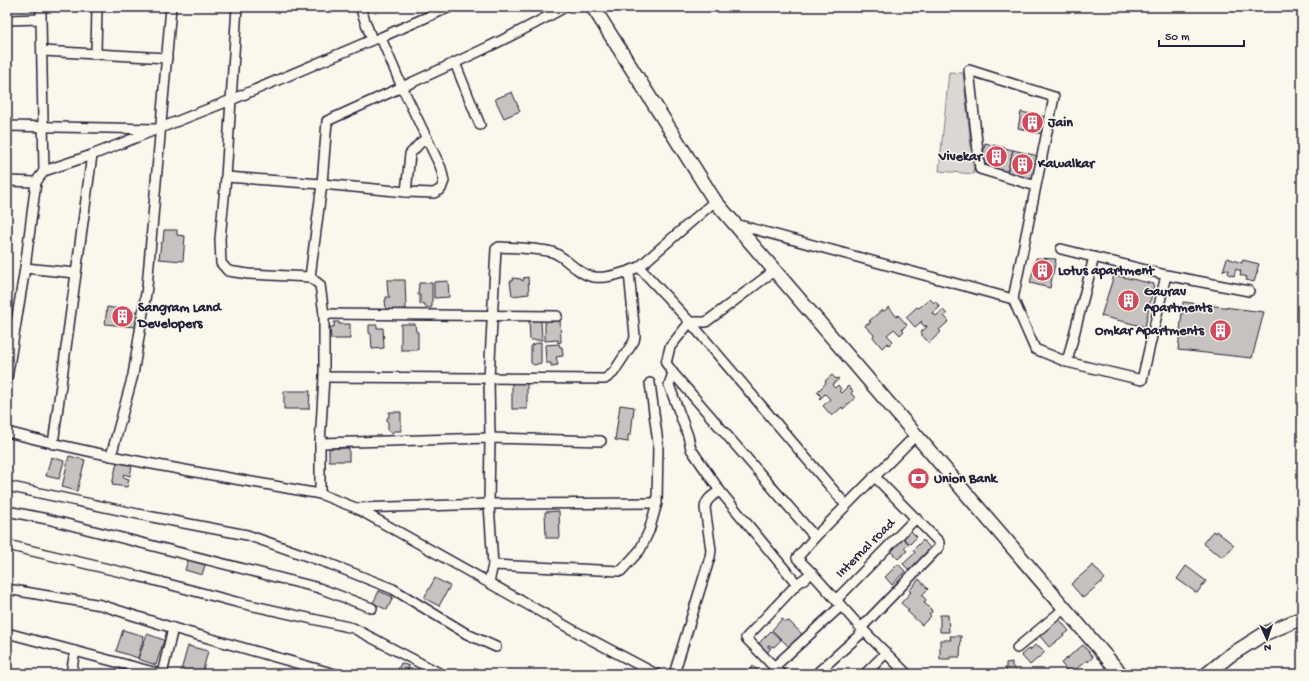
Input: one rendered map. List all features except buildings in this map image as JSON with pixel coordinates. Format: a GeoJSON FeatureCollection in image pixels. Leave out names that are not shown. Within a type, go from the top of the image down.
{"type":"FeatureCollection","features":[{"type":"Feature","properties":{"kind":"street"},"geometry":{"type":"LineString","coordinates":[[41,7],[44,171]]}},
{"type":"Feature","properties":{"kind":"street"},"geometry":{"type":"LineString","coordinates":[[96,53],[97,7]]}},
{"type":"Feature","properties":{"kind":"street"},"geometry":{"type":"LineString","coordinates":[[111,456],[133,375],[147,287],[171,7]]}},
{"type":"Feature","properties":{"kind":"street"},"geometry":{"type":"LineString","coordinates":[[237,7],[226,177],[220,239],[221,263],[228,271],[310,277],[320,285],[324,314],[324,377],[320,443],[320,494]]}},
{"type":"Feature","properties":{"kind":"street"},"geometry":{"type":"LineString","coordinates":[[226,177],[406,192],[434,193],[441,189],[444,181],[441,168],[402,87],[360,7]]}},
{"type":"Feature","properties":{"kind":"street"},"geometry":{"type":"LineString","coordinates":[[8,373],[25,268],[36,182],[44,171],[92,155],[160,129],[450,7]]}},
{"type":"Feature","properties":{"kind":"street"},"geometry":{"type":"LineString","coordinates":[[310,277],[322,184],[327,121],[455,63],[564,7]]}},
{"type":"Feature","properties":{"kind":"street"},"geometry":{"type":"LineString","coordinates":[[594,7],[714,202],[1121,674]]}},
{"type":"Feature","properties":{"kind":"street"},"geometry":{"type":"LineString","coordinates":[[7,20],[41,19]]}},
{"type":"Feature","properties":{"kind":"street"},"geometry":{"type":"LineString","coordinates":[[43,51],[167,58]]}},
{"type":"Feature","properties":{"kind":"street"},"geometry":{"type":"LineString","coordinates":[[455,63],[480,125]]}},
{"type":"Feature","properties":{"kind":"street"},"geometry":{"type":"LineString","coordinates":[[1036,186],[980,169],[969,70],[1054,97],[1036,186],[1013,299],[1035,349],[1067,362],[1142,380],[1166,275]]}},
{"type":"Feature","properties":{"kind":"street"},"geometry":{"type":"LineString","coordinates":[[7,126],[160,129]]}},
{"type":"Feature","properties":{"kind":"street"},"geometry":{"type":"LineString","coordinates":[[406,192],[410,154],[427,138]]}},
{"type":"Feature","properties":{"kind":"street"},"geometry":{"type":"LineString","coordinates":[[53,444],[92,155]]}},
{"type":"Feature","properties":{"kind":"street"},"geometry":{"type":"LineString","coordinates":[[7,181],[36,182]]}},
{"type":"Feature","properties":{"kind":"street"},"geometry":{"type":"LineString","coordinates":[[489,582],[493,565],[489,504],[490,438],[488,378],[496,249],[499,247],[552,252],[586,275],[594,277],[629,272],[639,267],[714,202]]}},
{"type":"Feature","properties":{"kind":"street"},"geometry":{"type":"LineString","coordinates":[[734,224],[1013,299]]}},
{"type":"Feature","properties":{"kind":"street"},"geometry":{"type":"LineString","coordinates":[[1061,249],[1166,275],[1249,291]]}},
{"type":"Feature","properties":{"kind":"street"},"geometry":{"type":"LineString","coordinates":[[1067,362],[1094,257]]}},
{"type":"Feature","properties":{"kind":"street"},"geometry":{"type":"LineString","coordinates":[[639,267],[690,322],[846,506]]}},
{"type":"Feature","properties":{"kind":"street"},"geometry":{"type":"LineString","coordinates":[[25,268],[75,273]]}},
{"type":"Feature","properties":{"kind":"street"},"geometry":{"type":"LineString","coordinates":[[690,322],[706,322],[774,271]]}},
{"type":"Feature","properties":{"kind":"street"},"geometry":{"type":"LineString","coordinates":[[324,377],[605,379],[614,373],[634,341],[635,336],[629,272]]}},
{"type":"Feature","properties":{"kind":"street"},"geometry":{"type":"LineString","coordinates":[[324,314],[558,316]]}},
{"type":"Feature","properties":{"kind":"street"},"geometry":{"type":"LineString","coordinates":[[690,322],[670,347],[666,363],[673,374],[815,537]]}},
{"type":"Feature","properties":{"kind":"street"},"geometry":{"type":"LineString","coordinates":[[673,374],[669,385],[688,436],[691,449],[720,491],[797,584]]}},
{"type":"Feature","properties":{"kind":"street"},"geometry":{"type":"LineString","coordinates":[[493,565],[621,571],[640,550],[649,531],[657,503],[658,443],[650,383]]}},
{"type":"Feature","properties":{"kind":"street"},"geometry":{"type":"LineString","coordinates":[[7,432],[53,444],[111,456],[320,494],[356,508],[571,629],[656,674]]}},
{"type":"Feature","properties":{"kind":"street"},"geometry":{"type":"LineString","coordinates":[[907,674],[862,629],[797,558],[815,537],[874,476],[916,435]]}},
{"type":"Feature","properties":{"kind":"street"},"geometry":{"type":"LineString","coordinates":[[320,443],[490,438],[601,441]]}},
{"type":"Feature","properties":{"kind":"street"},"geometry":{"type":"LineString","coordinates":[[816,674],[862,629],[939,547],[939,542],[874,476]]}},
{"type":"Feature","properties":{"kind":"street"},"geometry":{"type":"LineString","coordinates":[[7,486],[146,516],[247,535],[330,564],[393,589],[467,634],[496,647]]}},
{"type":"Feature","properties":{"kind":"street"},"geometry":{"type":"LineString","coordinates":[[674,674],[710,557],[711,550],[705,508],[706,503],[709,498],[720,491]]}},
{"type":"Feature","properties":{"kind":"street"},"geometry":{"type":"LineString","coordinates":[[356,508],[489,504],[657,503]]}},
{"type":"Feature","properties":{"kind":"street"},"geometry":{"type":"LineString","coordinates":[[7,511],[47,519],[292,581],[338,594],[372,608]]}},
{"type":"Feature","properties":{"kind":"street","name":"Internal road"},"geometry":{"type":"LineString","coordinates":[[839,603],[916,518]]}},
{"type":"Feature","properties":{"kind":"street"},"geometry":{"type":"LineString","coordinates":[[7,545],[134,575],[236,602],[353,628],[441,674]]}},
{"type":"Feature","properties":{"kind":"street"},"geometry":{"type":"LineString","coordinates":[[781,674],[746,638],[797,584],[812,573]]}},
{"type":"Feature","properties":{"kind":"street"},"geometry":{"type":"LineString","coordinates":[[7,589],[101,605],[319,672],[335,674]]}},
{"type":"Feature","properties":{"kind":"street"},"geometry":{"type":"LineString","coordinates":[[774,667],[839,603]]}},
{"type":"Feature","properties":{"kind":"street"},"geometry":{"type":"LineString","coordinates":[[1017,648],[1065,608]]}},
{"type":"Feature","properties":{"kind":"street"},"geometry":{"type":"LineString","coordinates":[[1207,674],[1229,656],[1264,634],[1302,618]]}},
{"type":"Feature","properties":{"kind":"street"},"geometry":{"type":"LineString","coordinates":[[7,633],[161,674],[172,628]]}},
{"type":"Feature","properties":{"kind":"street"},"geometry":{"type":"LineString","coordinates":[[71,674],[75,651]]}},
{"type":"Feature","properties":{"kind":"street"},"geometry":{"type":"LineString","coordinates":[[864,674],[886,653]]}},
{"type":"Feature","properties":{"kind":"shaded area"},"geometry":{"type":"Polygon","coordinates":[[[949,72],[963,73],[974,174],[939,171],[949,72]]]}},
{"type":"Feature","properties":{"kind":"place","name":"Jain"},"geometry":{"type":"Point","coordinates":[1032,123]}},
{"type":"Feature","properties":{"kind":"place","name":"Vivekar"},"geometry":{"type":"Point","coordinates":[997,157]}},
{"type":"Feature","properties":{"kind":"place","name":"Kawalkar"},"geometry":{"type":"Point","coordinates":[1023,164]}},
{"type":"Feature","properties":{"kind":"place","name":"Lotus apartment"},"geometry":{"type":"Point","coordinates":[1043,271]}},
{"type":"Feature","properties":{"kind":"place","name":"Gaurav Apartments"},"geometry":{"type":"Point","coordinates":[1129,300]}},
{"type":"Feature","properties":{"kind":"place","name":"Sangram Land Developers"},"geometry":{"type":"Point","coordinates":[122,316]}},
{"type":"Feature","properties":{"kind":"place","name":"Omkar Apartments"},"geometry":{"type":"Point","coordinates":[1220,331]}},
{"type":"Feature","properties":{"kind":"place","name":"Union Bank"},"geometry":{"type":"Point","coordinates":[919,479]}}]}
